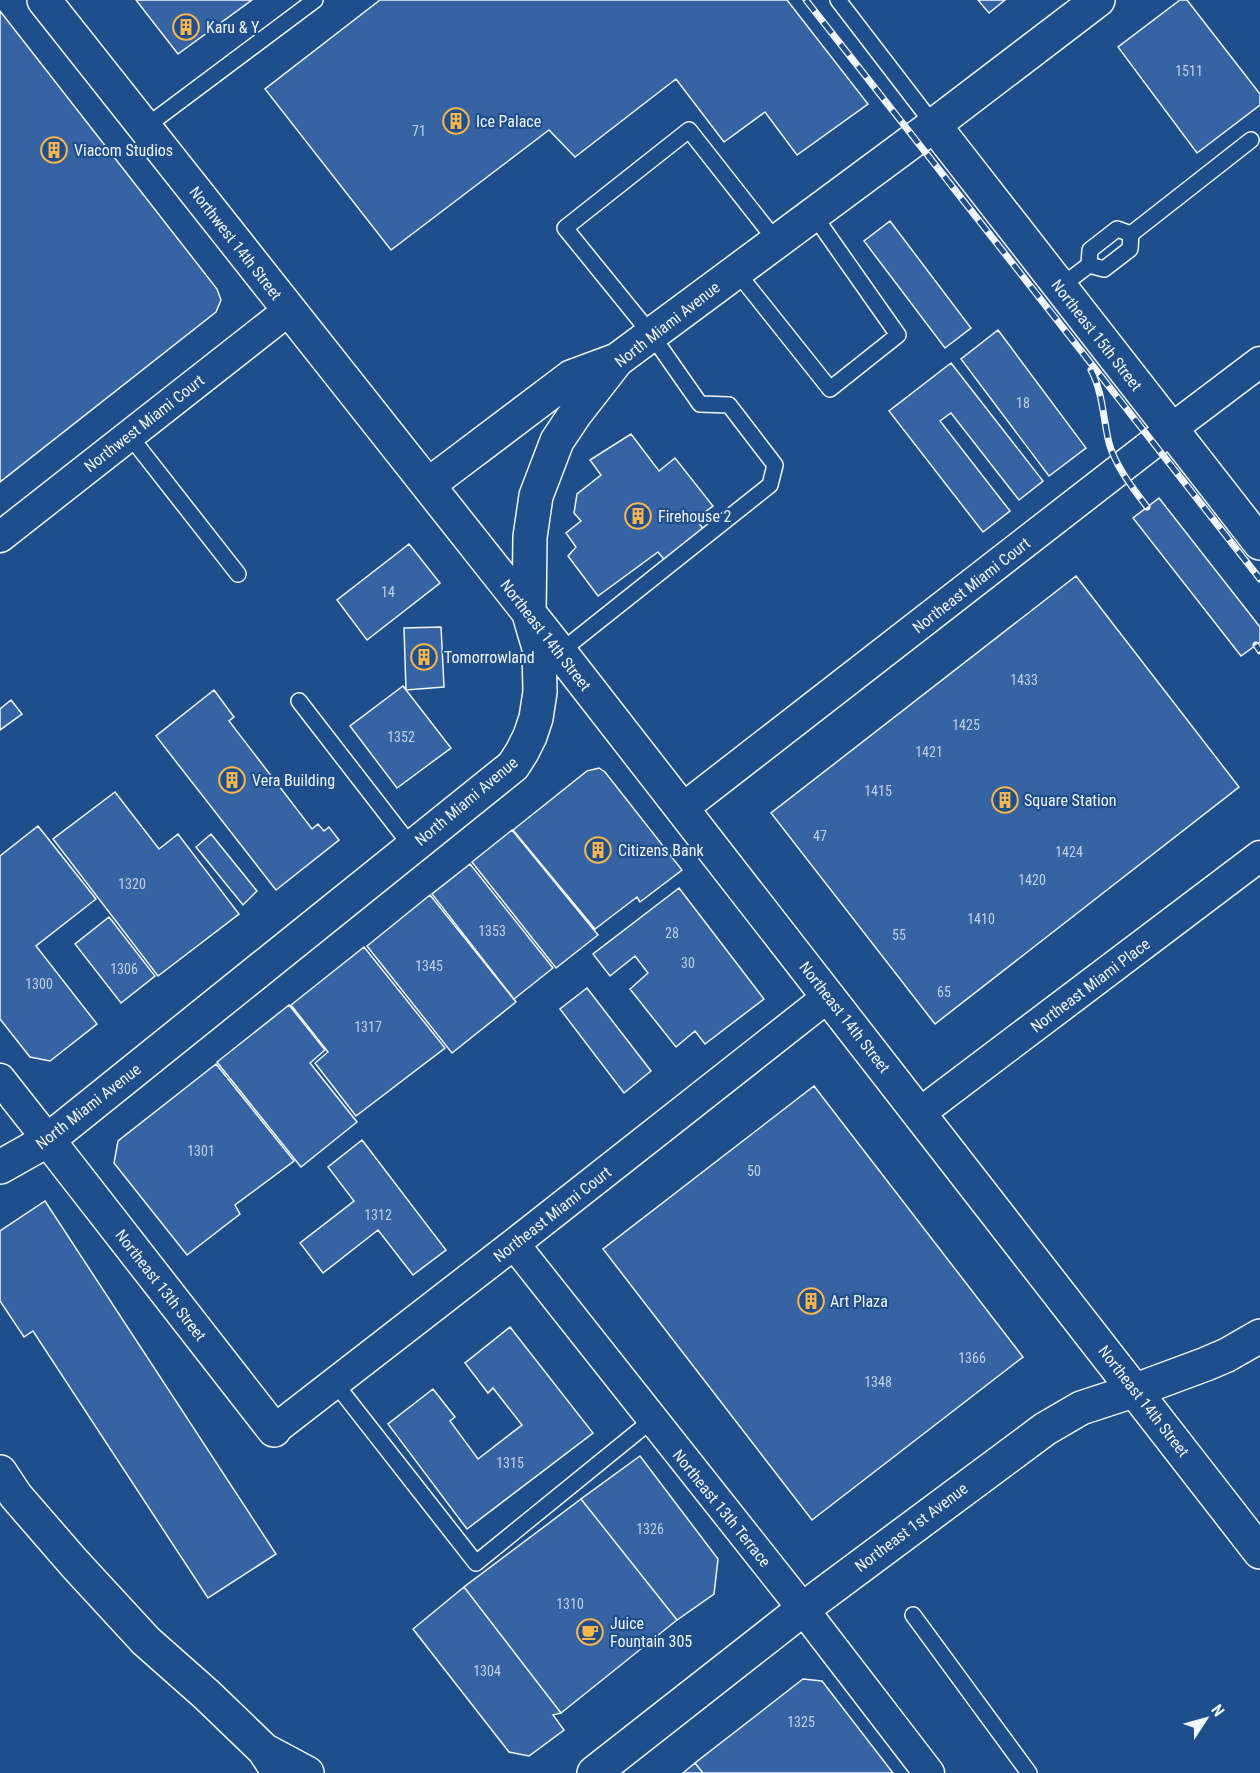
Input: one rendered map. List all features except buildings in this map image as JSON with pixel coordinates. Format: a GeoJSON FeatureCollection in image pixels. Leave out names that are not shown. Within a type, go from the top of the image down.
{"type":"FeatureCollection","features":[{"type":"Feature","properties":{"kind":"main road","name":"Northwest 14th Street"},"geometry":{"type":"LineString","coordinates":[[44,0],[428,485]]}},
{"type":"Feature","properties":{"kind":"main road","name":"North Miami Avenue"},"geometry":{"type":"LineString","coordinates":[[0,1167],[48,1140],[513,765],[522,753],[537,718],[540,692],[539,648],[529,614],[530,537],[536,496],[557,441],[617,360],[934,125],[1098,0]]}},
{"type":"Feature","properties":{"kind":"main road","name":"Northeast 15th Street"},"geometry":{"type":"LineString","coordinates":[[934,125],[1260,543]]}},
{"type":"Feature","properties":{"kind":"main road"},"geometry":{"type":"LineString","coordinates":[[428,485],[571,377],[617,360]]}},
{"type":"Feature","properties":{"kind":"main road","name":"Northeast 14th Street"},"geometry":{"type":"LineString","coordinates":[[428,485],[829,996],[1260,1552]]}},
{"type":"Feature","properties":{"kind":"main road","name":"Northeast 13th Street"},"geometry":{"type":"LineString","coordinates":[[48,1140],[274,1430]]}},
{"type":"Feature","properties":{"kind":"main road","name":"Northeast 1st Avenue"},"geometry":{"type":"LineString","coordinates":[[596,1772],[803,1609],[1045,1429],[1081,1408],[1136,1390],[1227,1355],[1260,1336]]}},
{"type":"Feature","properties":{"kind":"main road"},"geometry":{"type":"LineString","coordinates":[[0,1472],[16,1496],[146,1641],[207,1695],[272,1761],[307,1773]]}},
{"type":"Feature","properties":{"kind":"street","name":"Northwest Miami Court"},"geometry":{"type":"LineString","coordinates":[[0,537],[289,310]]}},
{"type":"Feature","properties":{"kind":"street","name":"Northeast Miami Court"},"geometry":{"type":"LineString","coordinates":[[682,809],[1260,362]]}},
{"type":"Feature","properties":{"kind":"street","name":"Northeast Miami Place"},"geometry":{"type":"LineString","coordinates":[[920,1113],[1260,856]]}},
{"type":"Feature","properties":{"kind":"street","name":"Northeast Miami Court"},"geometry":{"type":"LineString","coordinates":[[274,1430],[829,996]]}},
{"type":"Feature","properties":{"kind":"street"},"geometry":{"type":"LineString","coordinates":[[0,1079],[48,1140]]}},
{"type":"Feature","properties":{"kind":"street","name":"Northeast 13th Terrace"},"geometry":{"type":"LineString","coordinates":[[514,1244],[803,1609],[929,1773]]}},
{"type":"Feature","properties":{"kind":"lane"},"geometry":{"type":"LineString","coordinates":[[144,128],[315,0]]}},
{"type":"Feature","properties":{"kind":"lane"},"geometry":{"type":"LineString","coordinates":[[838,0],[934,125]]}},
{"type":"Feature","properties":{"kind":"lane"},"geometry":{"type":"LineString","coordinates":[[560,652],[770,485],[775,465],[729,405],[700,404],[651,334],[565,228],[690,130],[777,242]]}},
{"type":"Feature","properties":{"kind":"lane"},"geometry":{"type":"LineString","coordinates":[[1089,265],[1104,269],[1130,249],[1131,234],[1251,140]]}},
{"type":"Feature","properties":{"kind":"lane"},"geometry":{"type":"LineString","coordinates":[[736,271],[830,389],[898,335],[813,214]]}},
{"type":"Feature","properties":{"kind":"lane"},"geometry":{"type":"LineString","coordinates":[[1060,287],[1089,265],[1090,250],[1118,230],[1131,234]]}},
{"type":"Feature","properties":{"kind":"lane"},"geometry":{"type":"LineString","coordinates":[[129,435],[238,574]]}},
{"type":"Feature","properties":{"kind":"lane"},"geometry":{"type":"LineString","coordinates":[[299,701],[412,847]]}},
{"type":"Feature","properties":{"kind":"lane"},"geometry":{"type":"LineString","coordinates":[[335,1383],[476,1563],[652,1420]]}},
{"type":"Feature","properties":{"kind":"lane"},"geometry":{"type":"LineString","coordinates":[[913,1615],[1029,1773]]}},
{"type":"Feature","properties":{"kind":"railway"},"geometry":{"type":"LineString","coordinates":[[806,0],[1260,579]]}},
{"type":"Feature","properties":{"kind":"railway"},"geometry":{"type":"LineString","coordinates":[[1091,370],[1100,397],[1112,452],[1125,476],[1147,507]]}},
{"type":"Feature","properties":{"kind":"railway"},"geometry":{"type":"LineString","coordinates":[[1256,645],[1260,651]]}},
{"type":"Feature","properties":{"kind":"place","name":"Karu & Y"},"geometry":{"type":"Point","coordinates":[186,27]}},
{"type":"Feature","properties":{"kind":"place","name":"Ice Palace"},"geometry":{"type":"Point","coordinates":[456,121]}},
{"type":"Feature","properties":{"kind":"place","name":"Viacom Studios"},"geometry":{"type":"Point","coordinates":[54,150]}},
{"type":"Feature","properties":{"kind":"place","name":"Firehouse 2"},"geometry":{"type":"Point","coordinates":[638,516]}},
{"type":"Feature","properties":{"kind":"place","name":"Tomorrowland"},"geometry":{"type":"Point","coordinates":[424,657]}},
{"type":"Feature","properties":{"kind":"place","name":"Vera Building"},"geometry":{"type":"Point","coordinates":[232,780]}},
{"type":"Feature","properties":{"kind":"place","name":"Square Station"},"geometry":{"type":"Point","coordinates":[1005,800]}},
{"type":"Feature","properties":{"kind":"place","name":"Citizens Bank"},"geometry":{"type":"Point","coordinates":[598,850]}},
{"type":"Feature","properties":{"kind":"place","name":"Art Plaza"},"geometry":{"type":"Point","coordinates":[811,1301]}},
{"type":"Feature","properties":{"kind":"place","name":"Juice Fountain 305"},"geometry":{"type":"Point","coordinates":[590,1632]}}]}
